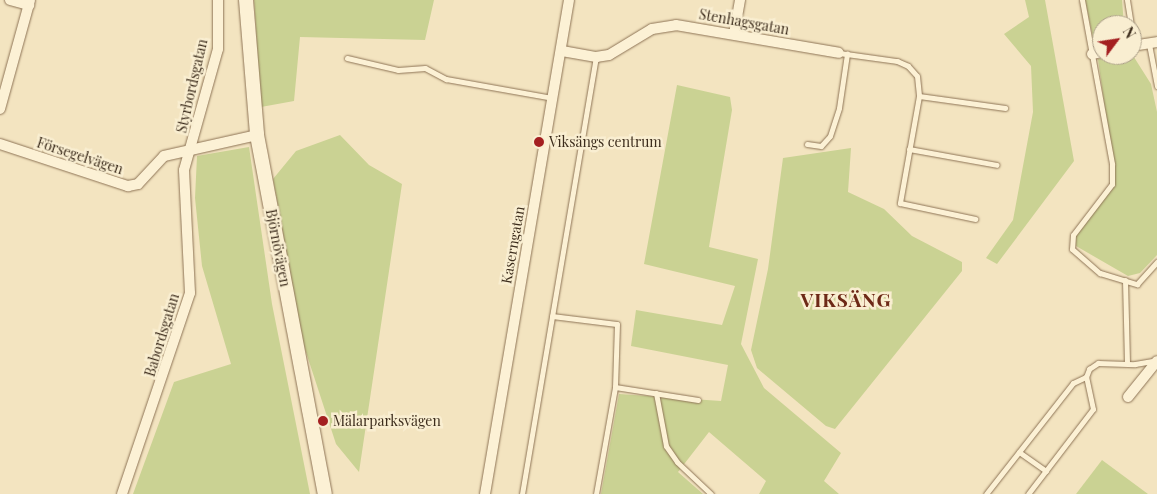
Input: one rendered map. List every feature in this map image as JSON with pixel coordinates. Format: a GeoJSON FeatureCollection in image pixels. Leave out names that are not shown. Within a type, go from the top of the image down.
{"type":"FeatureCollection","features":[{"type":"Feature","properties":{"kind":"main road","name":"Björnövägen"},"geometry":{"type":"LineString","coordinates":[[246,0],[257,135],[325,494]]}},
{"type":"Feature","properties":{"kind":"street"},"geometry":{"type":"LineString","coordinates":[[0,109],[30,3],[10,0]]}},
{"type":"Feature","properties":{"kind":"street","name":"Styrbordsgatan"},"geometry":{"type":"LineString","coordinates":[[191,149],[218,49],[218,0]]}},
{"type":"Feature","properties":{"kind":"street","name":"Kaserngatan"},"geometry":{"type":"LineString","coordinates":[[485,494],[562,51],[569,0]]}},
{"type":"Feature","properties":{"kind":"street"},"geometry":{"type":"LineString","coordinates":[[734,34],[740,0]]}},
{"type":"Feature","properties":{"kind":"street","name":"Stenhagsgatan"},"geometry":{"type":"LineString","coordinates":[[562,51],[596,57],[609,55],[662,26],[676,24],[843,54]]}},
{"type":"Feature","properties":{"kind":"street","name":"Försegelvägen"},"geometry":{"type":"LineString","coordinates":[[0,144],[128,186],[138,184],[164,156],[257,135]]}},
{"type":"Feature","properties":{"kind":"street","name":"Babordsgatan"},"geometry":{"type":"LineString","coordinates":[[122,494],[190,293],[184,170],[191,149]]}},
{"type":"Feature","properties":{"kind":"street"},"geometry":{"type":"LineString","coordinates":[[1128,397],[1157,360]]}},
{"type":"Feature","properties":{"kind":"lane"},"geometry":{"type":"LineString","coordinates":[[1082,0],[1092,35]]}},
{"type":"Feature","properties":{"kind":"lane"},"geometry":{"type":"LineString","coordinates":[[1128,0],[1130,15]]}},
{"type":"Feature","properties":{"kind":"lane"},"geometry":{"type":"LineString","coordinates":[[1153,42],[1157,86]]}},
{"type":"Feature","properties":{"kind":"lane"},"geometry":{"type":"LineString","coordinates":[[807,144],[821,146],[830,136],[839,108],[843,54],[897,61],[908,66],[917,76],[919,96],[900,203],[975,219]]}},
{"type":"Feature","properties":{"kind":"lane"},"geometry":{"type":"LineString","coordinates":[[522,494],[596,57]]}},
{"type":"Feature","properties":{"kind":"lane"},"geometry":{"type":"LineString","coordinates":[[347,58],[398,70],[425,68],[446,78],[492,89],[554,98]]}},
{"type":"Feature","properties":{"kind":"lane"},"geometry":{"type":"LineString","coordinates":[[1099,65],[1112,164],[1112,184],[1073,234],[1072,249],[1100,273],[1137,284],[1157,262]]}},
{"type":"Feature","properties":{"kind":"lane"},"geometry":{"type":"LineString","coordinates":[[919,96],[1005,108]]}},
{"type":"Feature","properties":{"kind":"lane"},"geometry":{"type":"LineString","coordinates":[[909,148],[997,165]]}},
{"type":"Feature","properties":{"kind":"lane"},"geometry":{"type":"LineString","coordinates":[[1125,280],[1127,364]]}},
{"type":"Feature","properties":{"kind":"lane"},"geometry":{"type":"LineString","coordinates":[[552,316],[617,324],[615,387],[596,494]]}},
{"type":"Feature","properties":{"kind":"lane"},"geometry":{"type":"LineString","coordinates":[[1028,494],[1093,409],[1086,377],[1089,369],[1098,363],[1127,364],[1157,360]]}},
{"type":"Feature","properties":{"kind":"lane"},"geometry":{"type":"LineString","coordinates":[[986,494],[1073,383],[1086,377]]}},
{"type":"Feature","properties":{"kind":"lane"},"geometry":{"type":"LineString","coordinates":[[615,387],[698,400]]}},
{"type":"Feature","properties":{"kind":"lane"},"geometry":{"type":"LineString","coordinates":[[656,393],[666,446],[677,462],[711,494]]}},
{"type":"Feature","properties":{"kind":"lane"},"geometry":{"type":"LineString","coordinates":[[1019,452],[1046,471]]}},
{"type":"Feature","properties":{"kind":"green space"},"geometry":{"type":"Polygon","coordinates":[[[254,0],[434,0],[425,40],[300,37],[294,101],[261,107],[254,0]]]}},
{"type":"Feature","properties":{"kind":"green space"},"geometry":{"type":"Polygon","coordinates":[[[1025,0],[1045,0],[1074,161],[997,264],[986,258],[1013,220],[1033,112],[1031,66],[1004,34],[1029,17],[1025,0]]]}},
{"type":"Feature","properties":{"kind":"green space"},"geometry":{"type":"Polygon","coordinates":[[[1085,0],[1122,0],[1123,15],[1092,15],[1092,33],[1085,0]]]}},
{"type":"Feature","properties":{"kind":"green space"},"geometry":{"type":"Polygon","coordinates":[[[1099,65],[1139,65],[1151,84],[1157,112],[1157,255],[1140,273],[1128,276],[1076,246],[1076,236],[1115,182],[1099,65]]]}},
{"type":"Feature","properties":{"kind":"green space"},"geometry":{"type":"Polygon","coordinates":[[[677,85],[730,97],[732,110],[709,247],[758,259],[741,344],[764,388],[841,453],[824,481],[839,494],[759,494],[766,481],[709,432],[678,472],[703,494],[601,494],[619,394],[721,401],[728,365],[631,346],[636,310],[722,325],[735,286],[644,264],[677,85]]]}},
{"type":"Feature","properties":{"kind":"green space"},"geometry":{"type":"Polygon","coordinates":[[[340,135],[369,165],[402,184],[359,472],[336,444],[303,343],[273,179],[296,151],[340,135]]]}},
{"type":"Feature","properties":{"kind":"green space"},"geometry":{"type":"Polygon","coordinates":[[[249,147],[272,304],[310,494],[133,494],[174,382],[231,364],[202,266],[195,198],[197,156],[249,147]]]}},
{"type":"Feature","properties":{"kind":"green space"},"geometry":{"type":"Polygon","coordinates":[[[851,148],[848,192],[884,209],[912,236],[962,262],[962,271],[835,429],[826,426],[757,368],[751,350],[768,269],[783,158],[851,148]]]}},
{"type":"Feature","properties":{"kind":"green space"},"geometry":{"type":"Polygon","coordinates":[[[1102,460],[1148,494],[1076,494],[1102,460]]]}},
{"type":"Feature","properties":{"kind":"place","name":"Viksängs centrum"},"geometry":{"type":"Point","coordinates":[539,142]}},
{"type":"Feature","properties":{"kind":"place","name":"Mälarparksvägen"},"geometry":{"type":"Point","coordinates":[323,421]}},
{"type":"Feature","properties":{"kind":"district","name":"VIKSÄNG"},"geometry":{"type":"Point","coordinates":[846,300]}}]}
